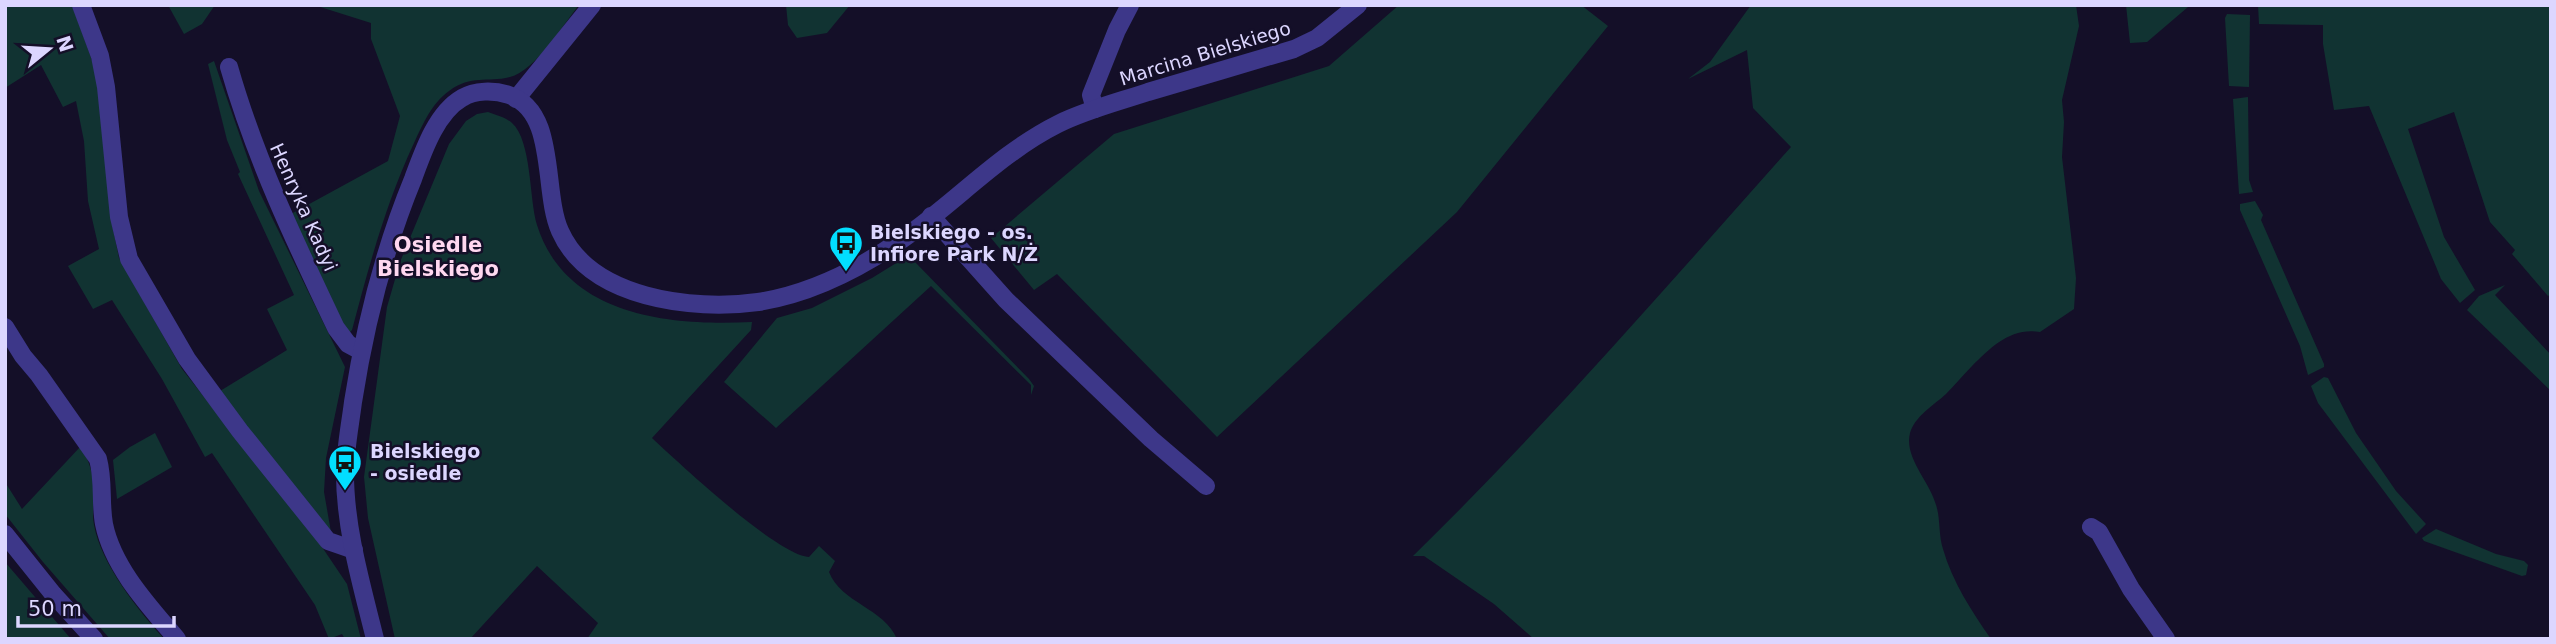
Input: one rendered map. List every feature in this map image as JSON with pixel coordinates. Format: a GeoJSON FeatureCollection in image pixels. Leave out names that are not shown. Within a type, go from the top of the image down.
{"type":"FeatureCollection","features":[{"type":"Feature","properties":{"kind":"street"},"geometry":{"type":"LineString","coordinates":[[81,5],[100,56],[106,87],[119,218],[129,259],[187,359],[240,431],[328,541],[354,550]]}},
{"type":"Feature","properties":{"kind":"street"},"geometry":{"type":"LineString","coordinates":[[375,639],[348,518],[345,472],[361,351],[371,304],[395,225],[436,128],[448,109],[460,98],[473,93],[496,92],[516,99],[592,5]]}},
{"type":"Feature","properties":{"kind":"street","name":"Marcina Bielskiego"},"geometry":{"type":"LineString","coordinates":[[1095,109],[1091,95],[1130,5]]}},
{"type":"Feature","properties":{"kind":"street","name":"Marcina Bielskiego"},"geometry":{"type":"LineString","coordinates":[[516,99],[534,116],[540,127],[552,206],[561,233],[580,260],[604,278],[647,296],[676,302],[759,302],[792,293],[846,272],[905,237],[1023,145],[1059,124],[1095,109],[1294,49],[1317,38],[1358,5]]}},
{"type":"Feature","properties":{"kind":"street","name":"Henryka Kadyi"},"geometry":{"type":"LineString","coordinates":[[229,67],[265,176],[282,214],[336,328],[348,344],[361,351]]}},
{"type":"Feature","properties":{"kind":"street"},"geometry":{"type":"LineString","coordinates":[[931,216],[1006,300],[1151,439],[1206,485]]}},
{"type":"Feature","properties":{"kind":"street"},"geometry":{"type":"LineString","coordinates":[[5,327],[98,459],[102,471],[107,536],[120,564],[141,595],[177,639]]}},
{"type":"Feature","properties":{"kind":"street"},"geometry":{"type":"LineString","coordinates":[[2091,527],[2099,533],[2131,589],[2166,639]]}},
{"type":"Feature","properties":{"kind":"street"},"geometry":{"type":"LineString","coordinates":[[5,534],[53,594],[94,639]]}},
{"type":"Feature","properties":{"kind":"green space"},"geometry":{"type":"Polygon","coordinates":[[[5,5],[72,5],[97,74],[111,219],[119,258],[182,369],[322,547],[347,584],[361,639],[345,639],[342,634],[329,639],[315,605],[212,453],[205,457],[162,379],[112,300],[93,309],[68,266],[99,249],[88,201],[84,141],[76,101],[63,107],[41,65],[5,88],[5,5]]]}},
{"type":"Feature","properties":{"kind":"green space"},"geometry":{"type":"Polygon","coordinates":[[[168,5],[215,5],[202,24],[184,34],[168,5]]]}},
{"type":"Feature","properties":{"kind":"green space"},"geometry":{"type":"Polygon","coordinates":[[[314,5],[579,5],[529,66],[510,77],[465,82],[449,91],[432,108],[395,189],[352,330],[348,334],[291,214],[388,161],[400,116],[371,39],[371,23],[314,5]]]}},
{"type":"Feature","properties":{"kind":"green space"},"geometry":{"type":"Polygon","coordinates":[[[786,5],[850,5],[827,33],[797,38],[788,25],[786,5]]]}},
{"type":"Feature","properties":{"kind":"green space"},"geometry":{"type":"Polygon","coordinates":[[[1399,5],[1581,5],[1608,26],[1457,212],[1217,437],[1057,274],[1034,290],[991,238],[1114,134],[1329,66],[1399,5]]]}},
{"type":"Feature","properties":{"kind":"green space"},"geometry":{"type":"Polygon","coordinates":[[[1751,5],[2076,5],[2079,26],[2062,100],[2062,157],[2076,278],[2074,309],[2040,332],[2020,333],[1994,346],[1920,416],[1910,433],[1913,460],[1937,508],[1941,543],[1947,561],[1963,596],[1991,639],[1534,639],[1494,604],[1424,556],[1413,556],[1559,406],[1791,147],[1753,108],[1747,50],[1688,79],[1710,62],[1751,5]]]}},
{"type":"Feature","properties":{"kind":"green space"},"geometry":{"type":"Polygon","coordinates":[[[2126,5],[2252,6],[2188,7],[2147,42],[2130,43],[2126,5]]]}},
{"type":"Feature","properties":{"kind":"green space"},"geometry":{"type":"Polygon","coordinates":[[[2258,5],[2551,5],[2551,294],[2548,296],[2512,254],[2515,250],[2490,222],[2454,112],[2408,129],[2444,237],[2475,290],[2460,303],[2441,279],[2369,106],[2334,110],[2323,44],[2323,25],[2259,24],[2258,5]]]}},
{"type":"Feature","properties":{"kind":"green space"},"geometry":{"type":"Polygon","coordinates":[[[2227,14],[2250,15],[2249,87],[2229,86],[2225,18],[2227,14]]]}},
{"type":"Feature","properties":{"kind":"green space"},"geometry":{"type":"Polygon","coordinates":[[[214,61],[259,191],[345,367],[326,458],[324,492],[331,532],[325,530],[220,391],[287,350],[267,309],[294,295],[238,174],[240,172],[227,140],[208,64],[214,61]]]}},
{"type":"Feature","properties":{"kind":"green space"},"geometry":{"type":"Polygon","coordinates":[[[2248,97],[2249,180],[2253,192],[2239,194],[2233,99],[2248,97]]]}},
{"type":"Feature","properties":{"kind":"green space"},"geometry":{"type":"Polygon","coordinates":[[[488,112],[509,121],[518,131],[527,156],[537,225],[551,256],[571,280],[596,297],[625,310],[688,321],[752,322],[751,330],[652,438],[729,506],[775,542],[794,553],[809,557],[819,546],[835,561],[829,572],[835,583],[852,599],[883,620],[897,639],[587,639],[598,623],[537,566],[470,639],[395,639],[368,518],[364,477],[387,307],[400,262],[449,144],[466,121],[477,114],[488,112]]]}},
{"type":"Feature","properties":{"kind":"green space"},"geometry":{"type":"Polygon","coordinates":[[[2255,201],[2324,364],[2324,367],[2308,375],[2300,346],[2240,210],[2240,204],[2255,201]]]}},
{"type":"Feature","properties":{"kind":"green space"},"geometry":{"type":"Polygon","coordinates":[[[906,257],[915,262],[1029,379],[1034,386],[1031,395],[1031,385],[931,286],[776,428],[724,382],[777,318],[812,308],[872,278],[906,257]]]}},
{"type":"Feature","properties":{"kind":"green space"},"geometry":{"type":"Polygon","coordinates":[[[2505,285],[2495,295],[2551,355],[2551,391],[2467,310],[2479,296],[2505,285]]]}},
{"type":"Feature","properties":{"kind":"green space"},"geometry":{"type":"Polygon","coordinates":[[[2324,377],[2328,378],[2356,433],[2396,491],[2426,524],[2416,534],[2318,403],[2311,386],[2324,377]]]}},
{"type":"Feature","properties":{"kind":"green space"},"geometry":{"type":"Polygon","coordinates":[[[155,433],[172,467],[117,499],[113,460],[155,433]]]}},
{"type":"Feature","properties":{"kind":"green space"},"geometry":{"type":"Polygon","coordinates":[[[81,446],[93,477],[93,522],[104,555],[132,600],[164,639],[110,639],[5,514],[5,482],[22,509],[81,446]]]}},
{"type":"Feature","properties":{"kind":"green space"},"geometry":{"type":"Polygon","coordinates":[[[2436,529],[2496,554],[2524,561],[2528,565],[2526,575],[2522,576],[2424,541],[2422,538],[2436,529]]]}},
{"type":"Feature","properties":{"kind":"green space"},"geometry":{"type":"Polygon","coordinates":[[[5,562],[71,639],[5,639],[5,562]]]}},
{"type":"Feature","properties":{"kind":"place","name":"Bielskiego - os. Infiore Park N/Ż"},"geometry":{"type":"Point","coordinates":[846,273]}},
{"type":"Feature","properties":{"kind":"place","name":"Bielskiego - osiedle"},"geometry":{"type":"Point","coordinates":[345,492]}},
{"type":"Feature","properties":{"kind":"district","name":"Osiedle Bielskiego"},"geometry":{"type":"Point","coordinates":[438,257]}}]}
